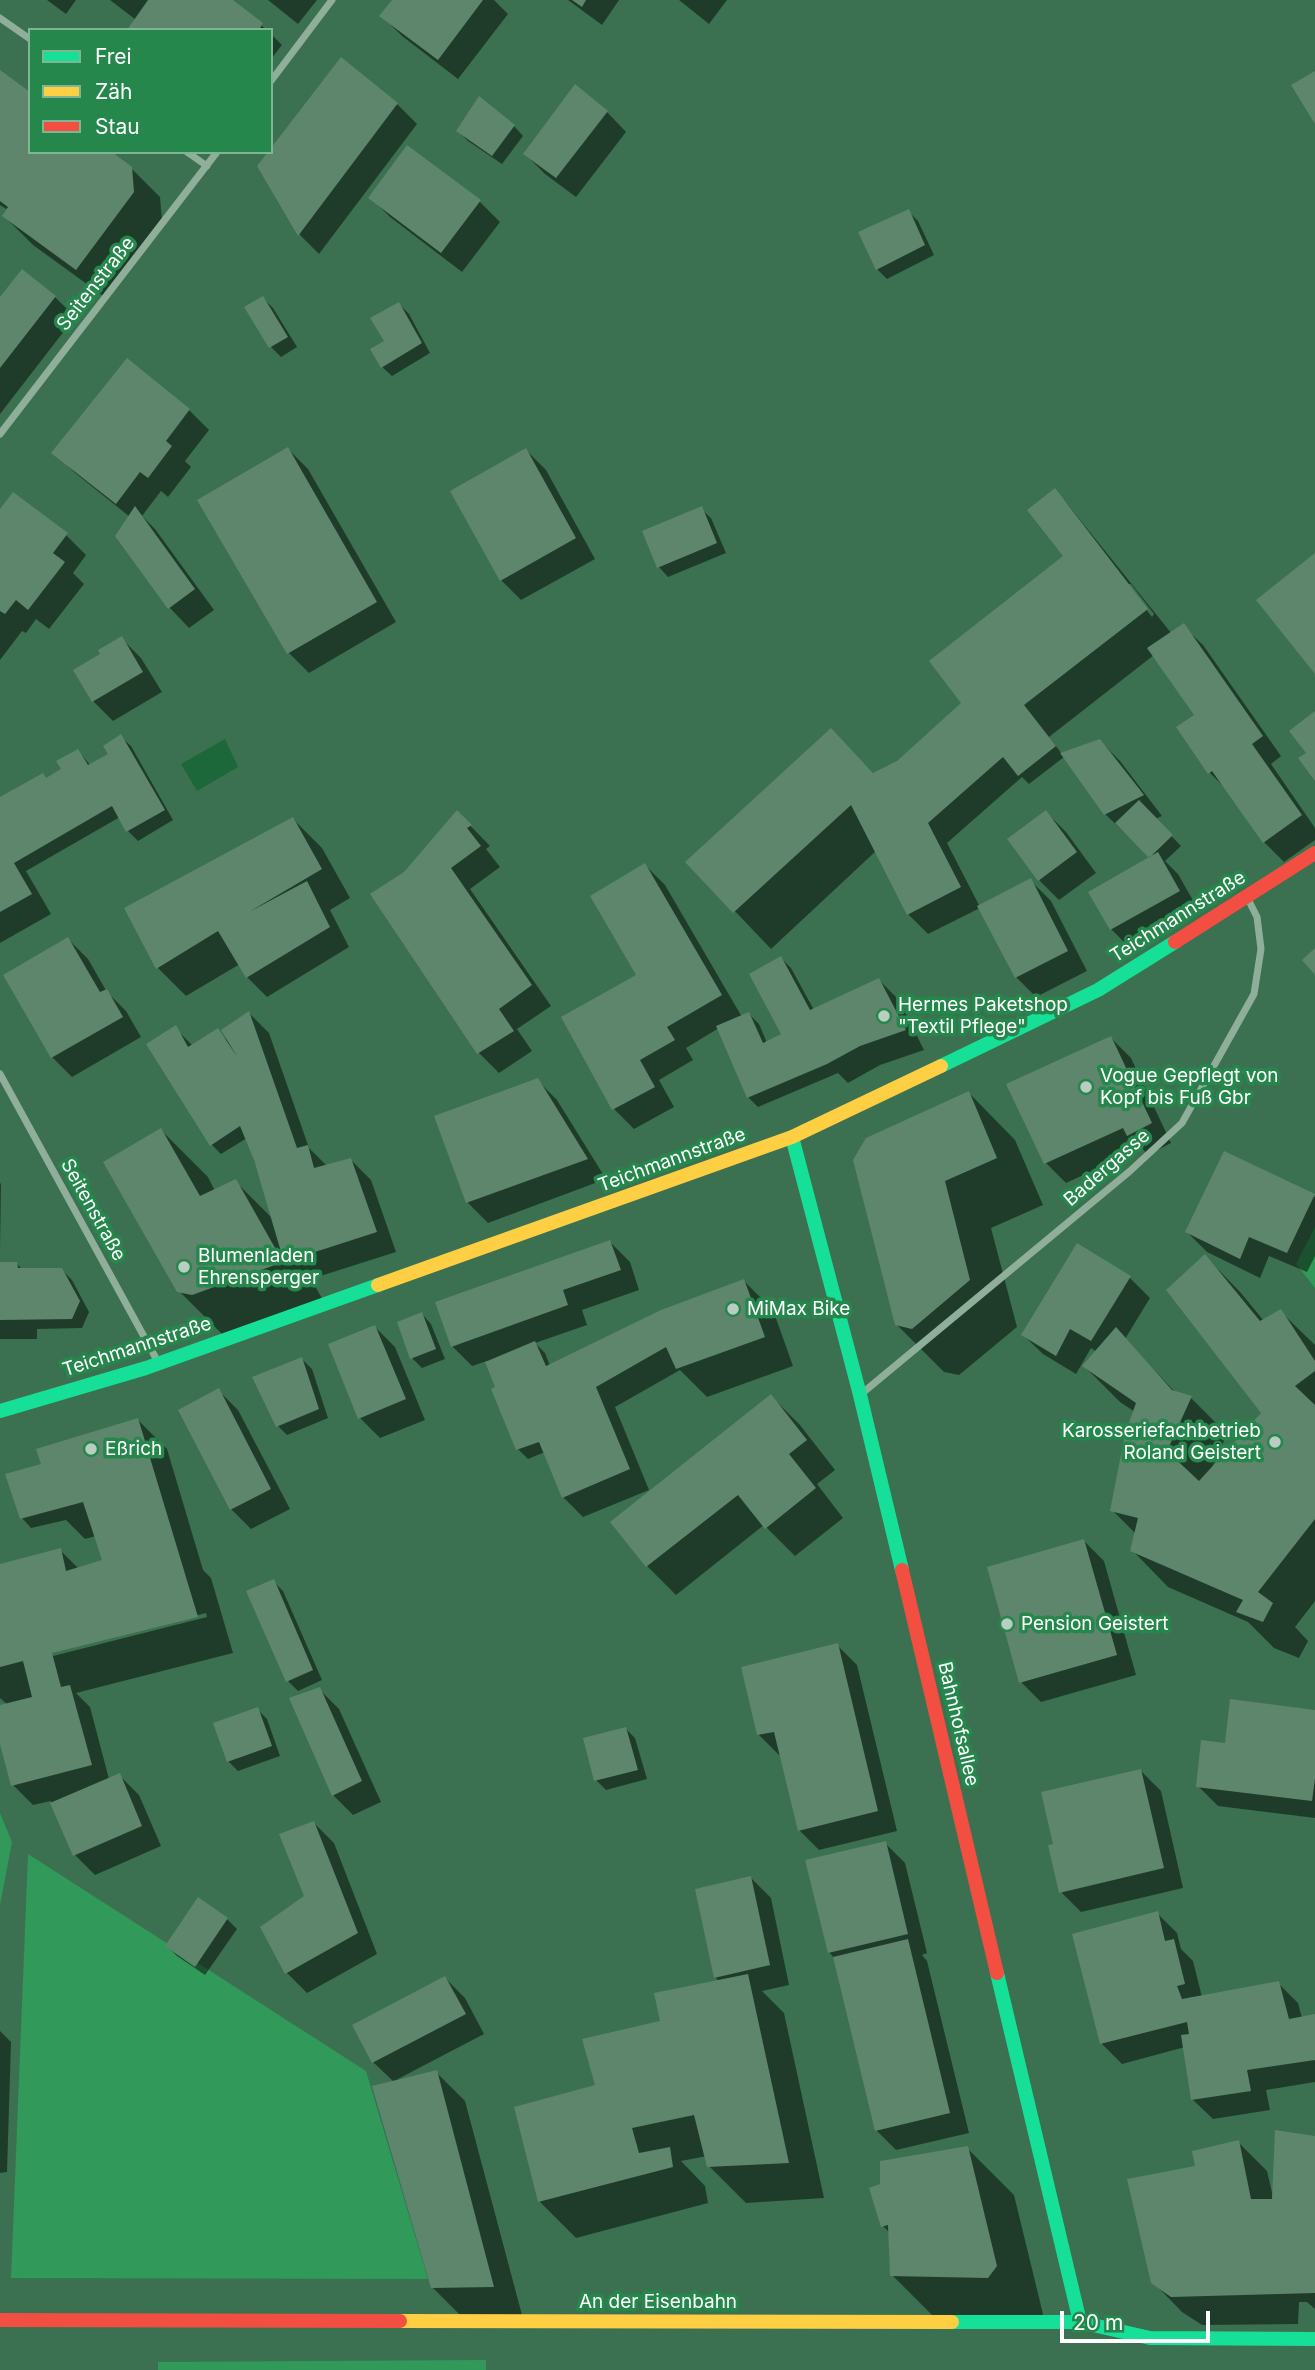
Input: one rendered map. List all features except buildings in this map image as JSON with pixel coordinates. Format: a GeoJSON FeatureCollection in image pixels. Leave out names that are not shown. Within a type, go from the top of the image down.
{"type":"FeatureCollection","features":[{"type":"Feature","properties":{"kind":"street"},"geometry":{"type":"LineString","coordinates":[[273,78],[332,0]]}},
{"type":"Feature","properties":{"kind":"street"},"geometry":{"type":"LineString","coordinates":[[0,18],[28,38]]}},
{"type":"Feature","properties":{"kind":"street"},"geometry":{"type":"LineString","coordinates":[[190,154],[207,166]]}},
{"type":"Feature","properties":{"kind":"street","name":"Seitenstraße"},"geometry":{"type":"LineString","coordinates":[[0,434],[216,154]]}},
{"type":"Feature","properties":{"kind":"street","name":"Teichmannstraße"},"geometry":{"type":"LineString","coordinates":[[3,1406],[158,1362],[792,1137],[1098,990],[1315,853]]}},
{"type":"Feature","properties":{"kind":"street","name":"Badergasse"},"geometry":{"type":"LineString","coordinates":[[860,1395],[1130,1171],[1182,1123],[1254,994],[1262,949],[1257,917],[1247,896]]}},
{"type":"Feature","properties":{"kind":"street","name":"Seitenstraße"},"geometry":{"type":"LineString","coordinates":[[0,1074],[158,1362]]}},
{"type":"Feature","properties":{"kind":"street","name":"Bahnhofsallee"},"geometry":{"type":"LineString","coordinates":[[792,1137],[860,1395],[1080,2322]]}},
{"type":"Feature","properties":{"kind":"street","name":"An der Eisenbahn"},"geometry":{"type":"LineString","coordinates":[[0,2320],[1080,2322],[1150,2338],[1315,2339]]}},
{"type":"Feature","properties":{"kind":"shaded area"},"geometry":{"type":"Polygon","coordinates":[[[225,739],[238,767],[197,791],[181,764],[225,739]]]}},
{"type":"Feature","properties":{"kind":"shaded area"},"geometry":{"type":"Polygon","coordinates":[[[1315,1227],[1315,1288],[1296,1264],[1315,1227]]]}},
{"type":"Feature","properties":{"kind":"shaded area"},"geometry":{"type":"Polygon","coordinates":[[[0,1813],[12,1842],[0,1905],[0,1813]]]}},
{"type":"Feature","properties":{"kind":"shaded area"},"geometry":{"type":"Polygon","coordinates":[[[28,1854],[366,2071],[428,2279],[11,2278],[28,1854]]]}},
{"type":"Feature","properties":{"kind":"shaded area"},"geometry":{"type":"Polygon","coordinates":[[[486,2360],[486,2370],[158,2370],[158,2362],[486,2360]]]}},
{"type":"Feature","properties":{"kind":"traffic: fast"},"geometry":{"type":"LineString","coordinates":[[941,1066],[1098,990],[1175,942]]}},
{"type":"Feature","properties":{"kind":"traffic: fast"},"geometry":{"type":"LineString","coordinates":[[792,1137],[860,1395],[902,1570]]}},
{"type":"Feature","properties":{"kind":"traffic: fast"},"geometry":{"type":"LineString","coordinates":[[0,1411],[146,1368],[378,1285]]}},
{"type":"Feature","properties":{"kind":"traffic: fast"},"geometry":{"type":"LineString","coordinates":[[997,1973],[1080,2322]]}},
{"type":"Feature","properties":{"kind":"traffic: fast"},"geometry":{"type":"LineString","coordinates":[[952,2322],[1080,2322],[1150,2338],[1315,2339]]}},
{"type":"Feature","properties":{"kind":"traffic: slow"},"geometry":{"type":"LineString","coordinates":[[378,1285],[792,1137],[941,1066]]}},
{"type":"Feature","properties":{"kind":"traffic: slow"},"geometry":{"type":"LineString","coordinates":[[400,2321],[952,2322]]}},
{"type":"Feature","properties":{"kind":"traffic: jam"},"geometry":{"type":"LineString","coordinates":[[1175,942],[1315,853]]}},
{"type":"Feature","properties":{"kind":"traffic: jam"},"geometry":{"type":"LineString","coordinates":[[902,1570],[997,1973]]}},
{"type":"Feature","properties":{"kind":"traffic: jam"},"geometry":{"type":"LineString","coordinates":[[0,2320],[400,2321]]}},
{"type":"Feature","properties":{"kind":"place","name":"Hermes Paketshop \"Textil Pflege\""},"geometry":{"type":"Point","coordinates":[884,1016]}},
{"type":"Feature","properties":{"kind":"place","name":"Vogue Gepflegt von Kopf bis Fuß Gbr"},"geometry":{"type":"Point","coordinates":[1086,1087]}},
{"type":"Feature","properties":{"kind":"place","name":"Blumenladen Ehrensperger"},"geometry":{"type":"Point","coordinates":[184,1267]}},
{"type":"Feature","properties":{"kind":"place","name":"MiMax Bike"},"geometry":{"type":"Point","coordinates":[733,1309]}},
{"type":"Feature","properties":{"kind":"place","name":"Karosseriefachbetrieb Roland Geistert"},"geometry":{"type":"Point","coordinates":[1275,1442]}},
{"type":"Feature","properties":{"kind":"place","name":"Eßrich"},"geometry":{"type":"Point","coordinates":[91,1449]}},
{"type":"Feature","properties":{"kind":"place","name":"Pension Geistert"},"geometry":{"type":"Point","coordinates":[1007,1624]}}]}
